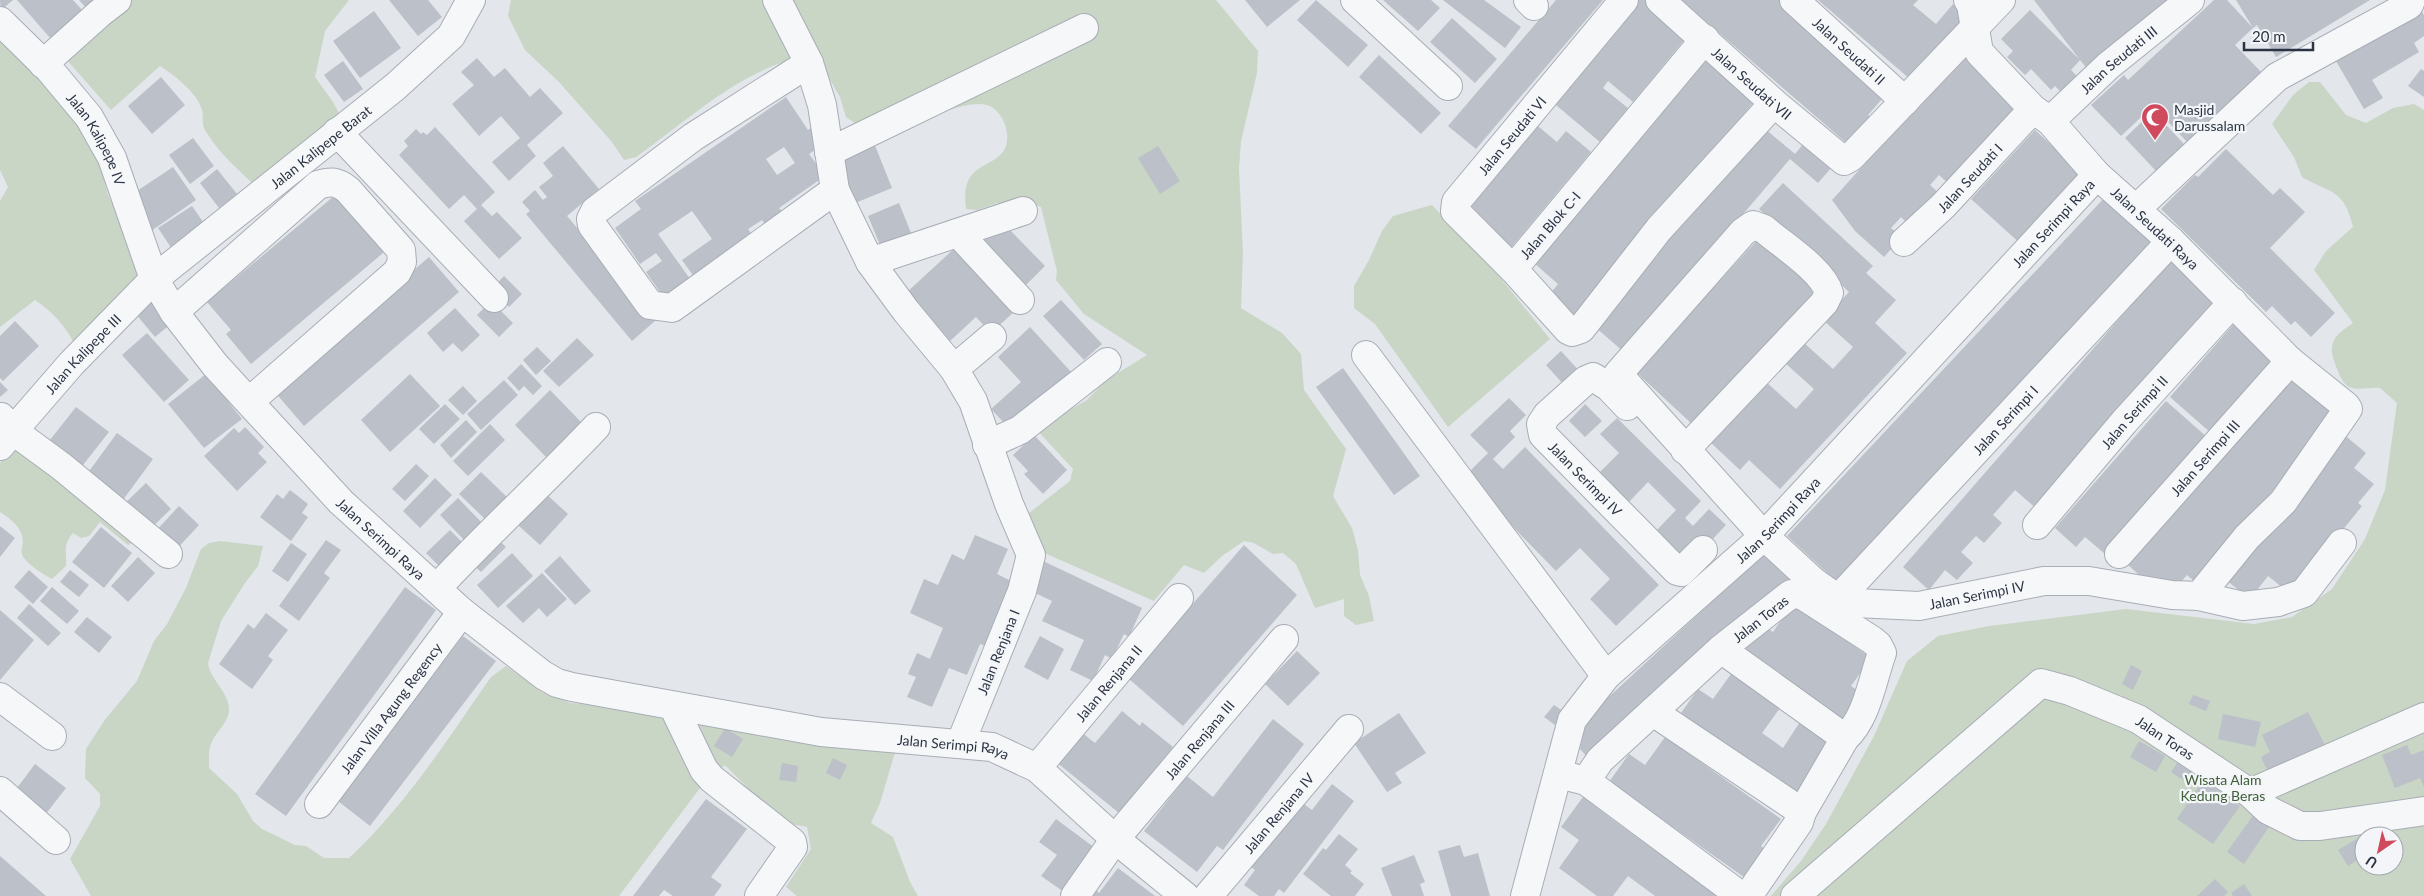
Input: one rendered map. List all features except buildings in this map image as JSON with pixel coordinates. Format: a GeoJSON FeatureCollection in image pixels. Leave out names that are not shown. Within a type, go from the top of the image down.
{"type":"FeatureCollection","features":[{"type":"Feature","properties":{"kind":"street"},"geometry":{"type":"LineString","coordinates":[[43,64],[117,0]]}},
{"type":"Feature","properties":{"kind":"street","name":"Jalan Kalipepe Barat"},"geometry":{"type":"LineString","coordinates":[[154,280],[395,87],[451,36],[471,0]]}},
{"type":"Feature","properties":{"kind":"street"},"geometry":{"type":"LineString","coordinates":[[777,0],[809,63],[822,104],[835,190],[870,262],[906,311],[954,369],[972,401],[987,445],[1020,430],[1107,362]]}},
{"type":"Feature","properties":{"kind":"street"},"geometry":{"type":"LineString","coordinates":[[1354,0],[1448,86]]}},
{"type":"Feature","properties":{"kind":"street","name":"Jalan Seudati VI"},"geometry":{"type":"LineString","coordinates":[[1513,269],[1455,211],[1456,202],[1624,0]]}},
{"type":"Feature","properties":{"kind":"street","name":"Jalan Seudati VII"},"geometry":{"type":"LineString","coordinates":[[1660,0],[1774,103],[1840,159],[1847,160],[1905,101]]}},
{"type":"Feature","properties":{"kind":"street","name":"Jalan Seudati II"},"geometry":{"type":"LineString","coordinates":[[1794,0],[1905,101]]}},
{"type":"Feature","properties":{"kind":"street","name":"Jalan Seudati Raya"},"geometry":{"type":"LineString","coordinates":[[1968,0],[1971,5],[1979,52],[2097,175],[2171,241],[2290,361],[2348,409],[2344,417],[2312,457],[2283,502],[2247,537],[2199,596]]}},
{"type":"Feature","properties":{"kind":"street"},"geometry":{"type":"LineString","coordinates":[[1905,101],[2001,0]]}},
{"type":"Feature","properties":{"kind":"street","name":"Jalan Seudati III"},"geometry":{"type":"LineString","coordinates":[[2041,115],[2108,66],[2190,0]]}},
{"type":"Feature","properties":{"kind":"street"},"geometry":{"type":"LineString","coordinates":[[2136,209],[2277,77],[2408,5],[2411,0]]}},
{"type":"Feature","properties":{"kind":"street","name":"Jalan Kalipepe IV"},"geometry":{"type":"LineString","coordinates":[[0,20],[43,64],[89,117],[112,158],[154,280]]}},
{"type":"Feature","properties":{"kind":"street"},"geometry":{"type":"LineString","coordinates":[[829,152],[1084,28]]}},
{"type":"Feature","properties":{"kind":"street","name":"Jalan Blok C-I"},"geometry":{"type":"LineString","coordinates":[[1704,40],[1513,269],[1568,330],[1572,332],[1581,329],[1659,229],[1774,103]]}},
{"type":"Feature","properties":{"kind":"street"},"geometry":{"type":"LineString","coordinates":[[809,63],[694,137],[602,205],[595,211],[591,219],[592,225],[650,305],[672,308],[835,190]]}},
{"type":"Feature","properties":{"kind":"street","name":"Jalan Seudati I"},"geometry":{"type":"LineString","coordinates":[[1904,242],[2041,115]]}},
{"type":"Feature","properties":{"kind":"street"},"geometry":{"type":"LineString","coordinates":[[337,132],[494,298]]}},
{"type":"Feature","properties":{"kind":"street","name":"Jalan Serimpi Raya"},"geometry":{"type":"LineString","coordinates":[[1525,896],[1572,720],[1606,676],[1760,540],[2097,175]]}},
{"type":"Feature","properties":{"kind":"street"},"geometry":{"type":"LineString","coordinates":[[174,312],[318,185],[331,181],[340,183],[348,190],[401,250],[402,262],[396,272],[250,401]]}},
{"type":"Feature","properties":{"kind":"street"},"geometry":{"type":"LineString","coordinates":[[870,262],[1023,211]]}},
{"type":"Feature","properties":{"kind":"street","name":"Jalan Serimpi IV"},"geometry":{"type":"LineString","coordinates":[[1685,450],[1824,303],[1829,293],[1826,284],[1764,229],[1753,225],[1743,232],[1618,374],[1685,450],[1760,540]]}},
{"type":"Feature","properties":{"kind":"street"},"geometry":{"type":"LineString","coordinates":[[958,233],[1020,300]]}},
{"type":"Feature","properties":{"kind":"street","name":"Jalan Serimpi I"},"geometry":{"type":"LineString","coordinates":[[1838,599],[2171,241]]}},
{"type":"Feature","properties":{"kind":"street","name":"Jalan Serimpi Raya"},"geometry":{"type":"LineString","coordinates":[[154,280],[174,312],[215,365],[341,502],[462,612],[530,666],[557,683],[821,732],[961,742],[992,747],[1037,768],[1115,839],[1185,896]]}},
{"type":"Feature","properties":{"kind":"street","name":"Jalan Kalipepe III"},"geometry":{"type":"LineString","coordinates":[[154,280],[4,431],[61,466],[168,554]]}},
{"type":"Feature","properties":{"kind":"street","name":"Jalan Serimpi II"},"geometry":{"type":"LineString","coordinates":[[2037,525],[2124,422],[2233,302]]}},
{"type":"Feature","properties":{"kind":"street"},"geometry":{"type":"LineString","coordinates":[[954,369],[992,337]]}},
{"type":"Feature","properties":{"kind":"street"},"geometry":{"type":"LineString","coordinates":[[1366,355],[1606,676]]}},
{"type":"Feature","properties":{"kind":"street","name":"Jalan Serimpi III"},"geometry":{"type":"LineString","coordinates":[[2119,554],[2290,361]]}},
{"type":"Feature","properties":{"kind":"street","name":"Jalan Serimpi IV"},"geometry":{"type":"LineString","coordinates":[[1703,550],[1681,572],[1677,570],[1543,435],[1541,424],[1546,415],[1586,380],[1593,377],[1600,380],[1760,540],[1838,599],[1855,603],[1919,606],[2051,581],[2089,581],[2172,595],[2199,596],[2243,606],[2278,602],[2304,593],[2342,542]]}},
{"type":"Feature","properties":{"kind":"street"},"geometry":{"type":"LineString","coordinates":[[437,588],[596,427]]}},
{"type":"Feature","properties":{"kind":"street","name":"Jalan Renjana I"},"geometry":{"type":"LineString","coordinates":[[961,742],[1022,591],[1031,561],[1030,548],[1009,504],[987,445]]}},
{"type":"Feature","properties":{"kind":"street","name":"Jalan Toras"},"geometry":{"type":"LineString","coordinates":[[1586,780],[1600,760],[1720,649],[1786,596],[1795,594],[1802,595],[1878,645],[1882,653],[1860,718],[1853,730],[1835,731]]}},
{"type":"Feature","properties":{"kind":"street","name":"Jalan Renjana II"},"geometry":{"type":"LineString","coordinates":[[1037,768],[1179,598]]}},
{"type":"Feature","properties":{"kind":"street","name":"Jalan Villa Agung Regency"},"geometry":{"type":"LineString","coordinates":[[319,804],[462,612]]}},
{"type":"Feature","properties":{"kind":"street","name":"Jalan Renjana III"},"geometry":{"type":"LineString","coordinates":[[1075,896],[1115,839],[1284,640]]}},
{"type":"Feature","properties":{"kind":"street"},"geometry":{"type":"LineString","coordinates":[[1720,649],[1835,731],[1799,822],[1748,896]]}},
{"type":"Feature","properties":{"kind":"street","name":"Jalan Toras"},"geometry":{"type":"LineString","coordinates":[[1795,896],[2041,683],[2070,691],[2138,719],[2250,793],[2268,810],[2300,826],[2320,826],[2424,811]]}},
{"type":"Feature","properties":{"kind":"street"},"geometry":{"type":"LineString","coordinates":[[0,697],[52,736]]}},
{"type":"Feature","properties":{"kind":"street"},"geometry":{"type":"LineString","coordinates":[[673,706],[708,774],[792,842],[793,846],[759,896]]}},
{"type":"Feature","properties":{"kind":"street"},"geometry":{"type":"LineString","coordinates":[[1654,712],[1802,812]]}},
{"type":"Feature","properties":{"kind":"street"},"geometry":{"type":"LineString","coordinates":[[2250,793],[2424,717]]}},
{"type":"Feature","properties":{"kind":"street","name":"Jalan Renjana IV"},"geometry":{"type":"LineString","coordinates":[[1208,896],[1349,729]]}},
{"type":"Feature","properties":{"kind":"street"},"geometry":{"type":"LineString","coordinates":[[1558,774],[1586,780],[1741,896]]}},
{"type":"Feature","properties":{"kind":"street"},"geometry":{"type":"LineString","coordinates":[[0,791],[56,840]]}},
{"type":"Feature","properties":{"kind":"green space"},"geometry":{"type":"Polygon","coordinates":[[[106,0],[349,0],[325,31],[315,77],[333,102],[342,119],[254,185],[224,156],[209,136],[204,127],[201,107],[194,95],[184,84],[165,69],[160,66],[111,110],[66,59],[106,0]]]}},
{"type":"Feature","properties":{"kind":"green space"},"geometry":{"type":"Polygon","coordinates":[[[511,0],[1216,0],[1258,51],[1257,73],[1241,141],[1239,169],[1243,253],[1241,308],[1282,333],[1301,354],[1304,390],[1346,449],[1333,496],[1352,528],[1358,550],[1360,575],[1369,596],[1374,621],[1356,625],[1344,616],[1344,599],[1315,608],[1296,564],[1283,553],[1273,554],[1254,543],[1244,541],[1222,556],[1204,573],[1184,565],[1154,601],[1042,552],[1029,513],[1070,481],[1073,469],[1036,429],[1087,400],[1105,381],[1147,355],[1084,314],[1056,280],[1057,271],[1041,207],[1026,201],[997,203],[977,210],[966,209],[967,182],[972,174],[1002,153],[1007,140],[1007,133],[1002,119],[993,108],[978,104],[960,107],[926,118],[904,132],[855,123],[846,117],[840,97],[815,54],[789,60],[742,81],[636,157],[624,160],[612,142],[559,82],[525,50],[508,16],[511,0]]]}},
{"type":"Feature","properties":{"kind":"green space"},"geometry":{"type":"Polygon","coordinates":[[[0,42],[65,99],[96,151],[108,195],[117,214],[138,275],[140,289],[76,348],[69,334],[59,321],[35,300],[0,327],[0,201],[8,187],[0,170],[0,42]]]}},
{"type":"Feature","properties":{"kind":"green space","name":"Wisata Alam Kedung Beras"},"geometry":{"type":"Polygon","coordinates":[[[2309,82],[2320,82],[2346,115],[2366,123],[2393,108],[2414,104],[2424,110],[2424,896],[1771,896],[1801,861],[1826,824],[1874,736],[1907,661],[1938,636],[1989,626],[2126,609],[2254,624],[2292,617],[2332,589],[2365,539],[2385,490],[2397,403],[2380,388],[2357,389],[2349,387],[2341,378],[2332,355],[2333,343],[2339,333],[2353,323],[2314,270],[2326,251],[2353,227],[2341,199],[2329,190],[2302,177],[2294,157],[2272,124],[2293,95],[2309,82]]]}},
{"type":"Feature","properties":{"kind":"green space"},"geometry":{"type":"Polygon","coordinates":[[[1432,205],[1490,265],[1550,339],[1448,427],[1375,324],[1354,308],[1354,286],[1369,260],[1382,231],[1393,216],[1432,205]]]}},
{"type":"Feature","properties":{"kind":"green space"},"geometry":{"type":"Polygon","coordinates":[[[12,444],[136,541],[128,545],[100,522],[89,536],[81,538],[73,533],[66,545],[66,566],[52,579],[41,573],[22,554],[23,542],[19,528],[0,512],[0,463],[12,444]]]}},
{"type":"Feature","properties":{"kind":"green space"},"geometry":{"type":"Polygon","coordinates":[[[220,541],[263,546],[258,566],[221,621],[208,663],[212,675],[226,697],[229,709],[227,719],[210,747],[209,768],[237,794],[253,821],[262,829],[295,845],[306,846],[324,858],[349,858],[370,838],[407,794],[442,748],[491,677],[506,666],[542,692],[570,703],[621,707],[898,742],[880,803],[871,823],[893,837],[910,882],[918,896],[797,896],[786,887],[811,849],[807,827],[781,822],[725,765],[703,784],[619,896],[91,896],[70,859],[100,806],[100,794],[85,778],[86,749],[104,721],[137,681],[154,641],[167,624],[186,588],[201,549],[209,543],[220,541]]]}},
{"type":"Feature","properties":{"kind":"place","name":"Masjid Darussalam"},"geometry":{"type":"Point","coordinates":[2155,141]}}]}
